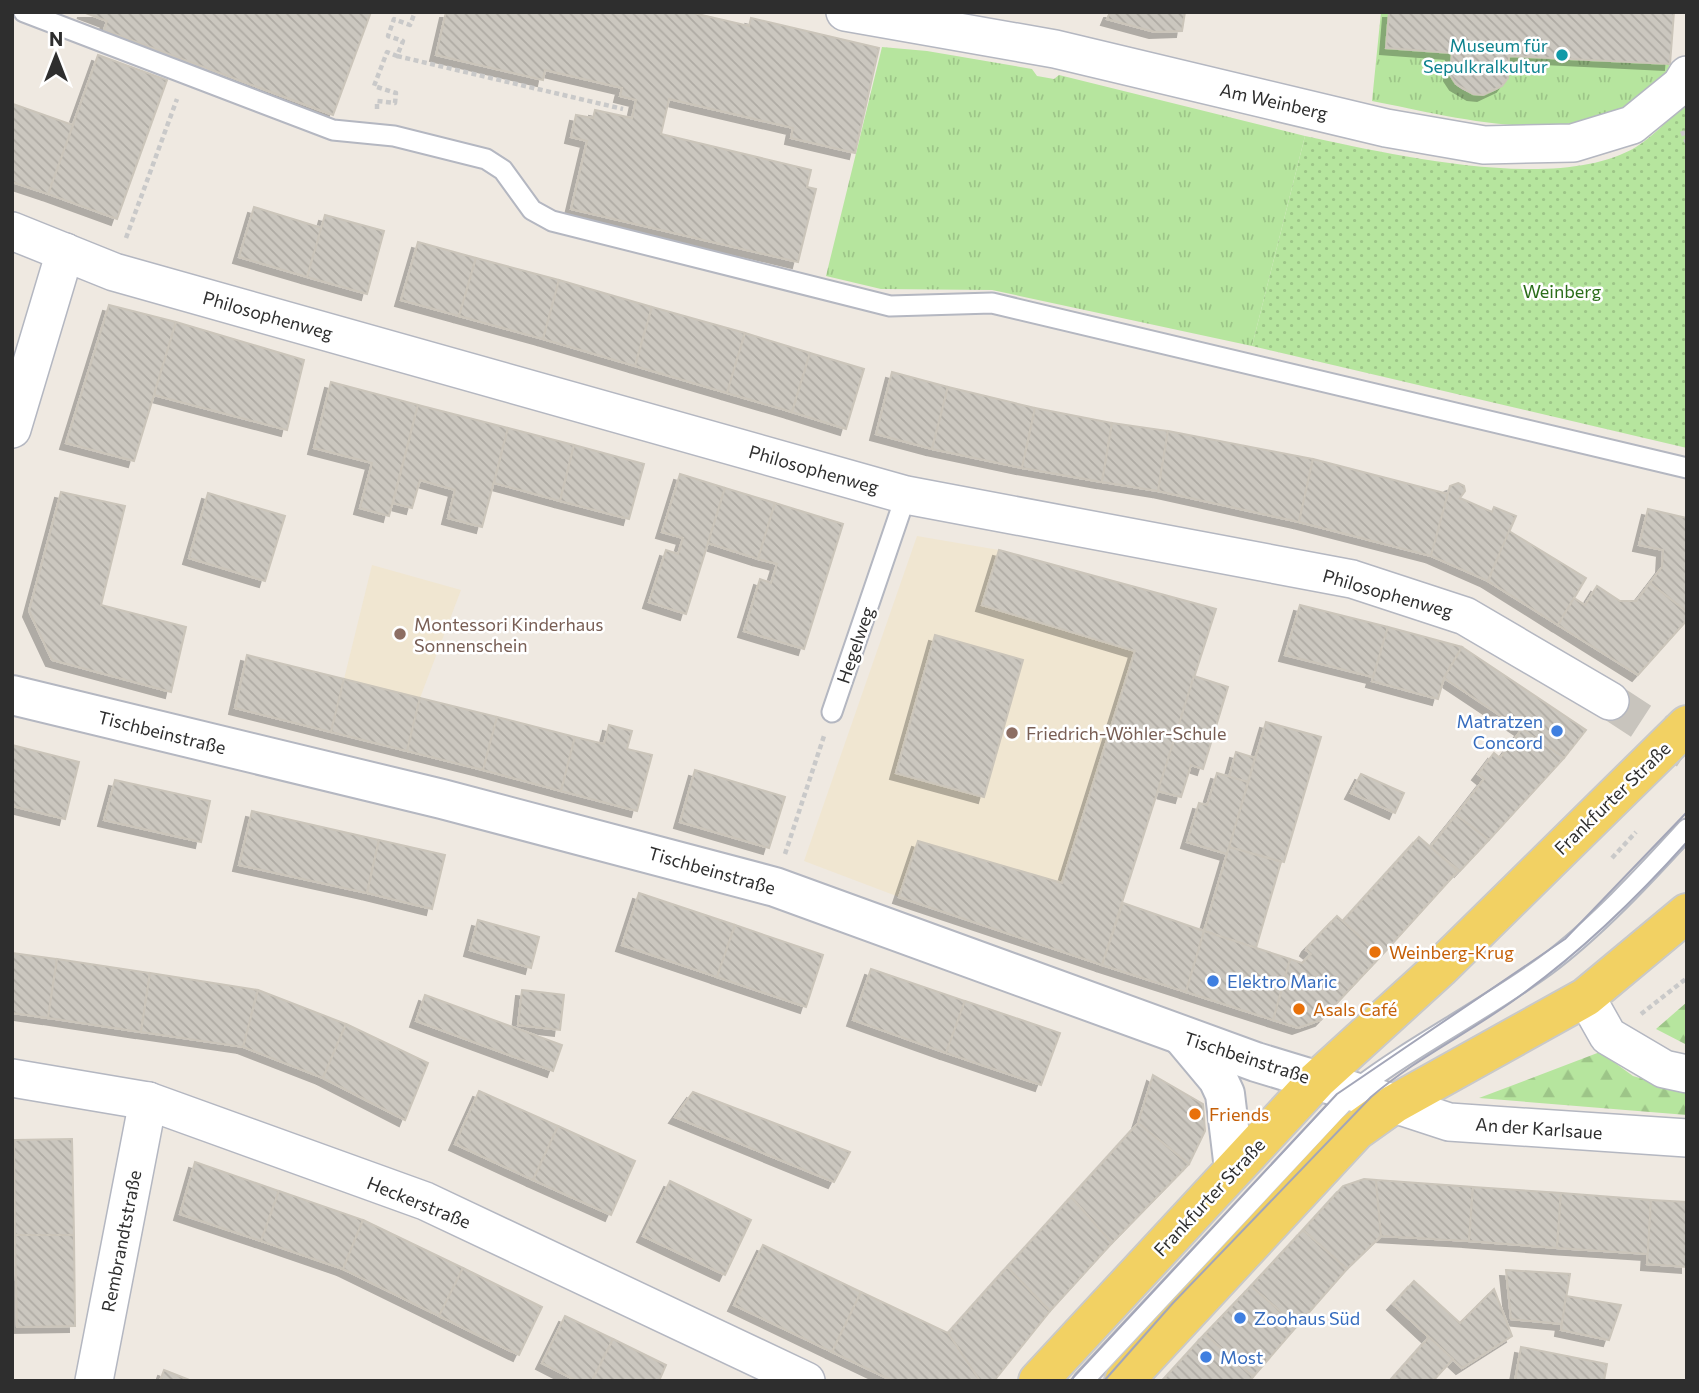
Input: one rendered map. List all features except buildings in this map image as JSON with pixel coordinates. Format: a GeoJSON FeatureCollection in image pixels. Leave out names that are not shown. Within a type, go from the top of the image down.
{"type":"FeatureCollection","features":[{"type":"Feature","properties":{"kind":"main road","name":"Tischbeinstraße"},"geometry":{"type":"LineString","coordinates":[[12,695],[456,803],[775,887],[1181,1035],[1394,1104]]}},
{"type":"Feature","properties":{"kind":"main road","name":"Frankfurter Straße"},"geometry":{"type":"LineString","coordinates":[[1038,1381],[1317,1080],[1440,968],[1687,725]]}},
{"type":"Feature","properties":{"kind":"main road"},"geometry":{"type":"LineString","coordinates":[[1124,1381],[1315,1171],[1356,1131],[1394,1104],[1586,997],[1687,913]]}},
{"type":"Feature","properties":{"kind":"main road"},"geometry":{"type":"LineString","coordinates":[[1181,1035],[1218,1079],[1225,1094],[1234,1170]]}},
{"type":"Feature","properties":{"kind":"street","name":"Am Weinberg"},"geometry":{"type":"LineString","coordinates":[[854,14],[1055,49],[1386,128],[1484,145],[1573,143],[1632,125],[1684,80]]}},
{"type":"Feature","properties":{"kind":"street","name":"Philosophenweg"},"geometry":{"type":"LineString","coordinates":[[12,231],[114,272],[906,495],[1352,579],[1465,616],[1610,701]]}},
{"type":"Feature","properties":{"kind":"street"},"geometry":{"type":"LineString","coordinates":[[12,429],[65,253]]}},
{"type":"Feature","properties":{"kind":"street"},"geometry":{"type":"LineString","coordinates":[[1586,997],[1608,1036],[1664,1069],[1687,1074]]}},
{"type":"Feature","properties":{"kind":"street","name":"Heckerstraße"},"geometry":{"type":"LineString","coordinates":[[12,1079],[148,1101],[425,1201],[806,1381]]}},
{"type":"Feature","properties":{"kind":"street","name":"Rembrandtstraße"},"geometry":{"type":"LineString","coordinates":[[94,1381],[148,1101]]}},
{"type":"Feature","properties":{"kind":"street","name":"An der Karlsaue"},"geometry":{"type":"LineString","coordinates":[[1394,1104],[1449,1122],[1687,1138]]}},
{"type":"Feature","properties":{"kind":"lane"},"geometry":{"type":"LineString","coordinates":[[24,12],[333,130],[394,136],[486,159],[503,170],[532,210],[552,221],[890,306],[992,303],[1687,468]]}},
{"type":"Feature","properties":{"kind":"lane","name":"Hegelweg"},"geometry":{"type":"LineString","coordinates":[[832,712],[906,495]]}},
{"type":"Feature","properties":{"kind":"lane"},"geometry":{"type":"LineString","coordinates":[[1083,1381],[1354,1091],[1394,1061],[1475,1013],[1547,964],[1647,874],[1687,829]]}},
{"type":"Feature","properties":{"kind":"path"},"geometry":{"type":"LineString","coordinates":[[397,56],[403,41],[388,36],[392,23],[394,19],[410,25],[415,12]]}},
{"type":"Feature","properties":{"kind":"path"},"geometry":{"type":"LineString","coordinates":[[377,109],[377,102],[395,103],[396,93],[374,86],[387,52],[623,109]]}},
{"type":"Feature","properties":{"kind":"path"},"geometry":{"type":"LineString","coordinates":[[114,272],[187,72]]}},
{"type":"Feature","properties":{"kind":"path"},"geometry":{"type":"LineString","coordinates":[[1681,128],[1687,144]]}},
{"type":"Feature","properties":{"kind":"path"},"geometry":{"type":"LineString","coordinates":[[775,887],[832,712]]}},
{"type":"Feature","properties":{"kind":"path"},"geometry":{"type":"LineString","coordinates":[[1612,858],[1636,832]]}},
{"type":"Feature","properties":{"kind":"path"},"geometry":{"type":"LineString","coordinates":[[1631,1021],[1662,1000],[1687,978]]}},
{"type":"Feature","properties":{"kind":"shaded area","name":"Friedrich-Wöhler-Schule"},"geometry":{"type":"Polygon","coordinates":[[[917,536],[999,550],[1216,609],[1102,965],[899,897],[804,861],[917,536]]]}},
{"type":"Feature","properties":{"kind":"shaded area","name":"Montessori Kinderhaus Sonnenschein"},"geometry":{"type":"Polygon","coordinates":[[[372,565],[461,590],[420,698],[407,751],[331,732],[372,565]]]}},
{"type":"Feature","properties":{"kind":"green space"},"geometry":{"type":"Polygon","coordinates":[[[1381,12],[1389,12],[1386,48],[1452,53],[1451,76],[1455,84],[1469,93],[1487,93],[1502,86],[1508,77],[1509,56],[1670,64],[1663,77],[1647,92],[1618,110],[1585,121],[1514,125],[1440,115],[1372,101],[1381,12]]]}},
{"type":"Feature","properties":{"kind":"green space"},"geometry":{"type":"Polygon","coordinates":[[[882,47],[927,51],[1032,69],[1037,76],[1054,79],[1059,75],[1305,136],[1252,346],[992,290],[881,289],[826,276],[882,47]]]}},
{"type":"Feature","properties":{"kind":"green space","name":"Weinberg"},"geometry":{"type":"Polygon","coordinates":[[[1687,99],[1687,448],[1252,346],[1305,136],[1382,152],[1473,166],[1563,168],[1603,161],[1636,147],[1663,125],[1687,99]]]}},
{"type":"Feature","properties":{"kind":"green space"},"geometry":{"type":"Polygon","coordinates":[[[1687,1002],[1687,1045],[1656,1029],[1687,1002]]]}},
{"type":"Feature","properties":{"kind":"green space"},"geometry":{"type":"Polygon","coordinates":[[[1600,1052],[1633,1076],[1687,1092],[1687,1115],[1479,1098],[1600,1052]]]}},
{"type":"Feature","properties":{"kind":"tunnel"},"geometry":{"type":"LineString","coordinates":[[1610,701],[1687,751]]}},
{"type":"Feature","properties":{"kind":"tram line"},"geometry":{"type":"LineString","coordinates":[[1070,1381],[1337,1094],[1565,939],[1687,812]]}},
{"type":"Feature","properties":{"kind":"tram line"},"geometry":{"type":"LineString","coordinates":[[1104,1381],[1173,1303],[1371,1097],[1406,1070],[1517,998],[1563,963],[1627,905],[1687,842]]}},
{"type":"Feature","properties":{"kind":"place","name":"Museum für Sepulkralkultur"},"geometry":{"type":"Point","coordinates":[1562,55]}},
{"type":"Feature","properties":{"kind":"place","name":"Montessori Kinderhaus Sonnenschein"},"geometry":{"type":"Point","coordinates":[400,634]}},
{"type":"Feature","properties":{"kind":"place","name":"Matratzen Concord"},"geometry":{"type":"Point","coordinates":[1557,731]}},
{"type":"Feature","properties":{"kind":"place","name":"Friedrich-Wöhler-Schule"},"geometry":{"type":"Point","coordinates":[1012,733]}},
{"type":"Feature","properties":{"kind":"place","name":"Weinberg-Krug"},"geometry":{"type":"Point","coordinates":[1375,952]}},
{"type":"Feature","properties":{"kind":"place","name":"Elektro Maric"},"geometry":{"type":"Point","coordinates":[1213,981]}},
{"type":"Feature","properties":{"kind":"place","name":"Asals Café"},"geometry":{"type":"Point","coordinates":[1299,1009]}},
{"type":"Feature","properties":{"kind":"place","name":"Friends"},"geometry":{"type":"Point","coordinates":[1195,1114]}},
{"type":"Feature","properties":{"kind":"place","name":"Zoohaus Süd"},"geometry":{"type":"Point","coordinates":[1240,1318]}},
{"type":"Feature","properties":{"kind":"place","name":"Most"},"geometry":{"type":"Point","coordinates":[1206,1357]}}]}
